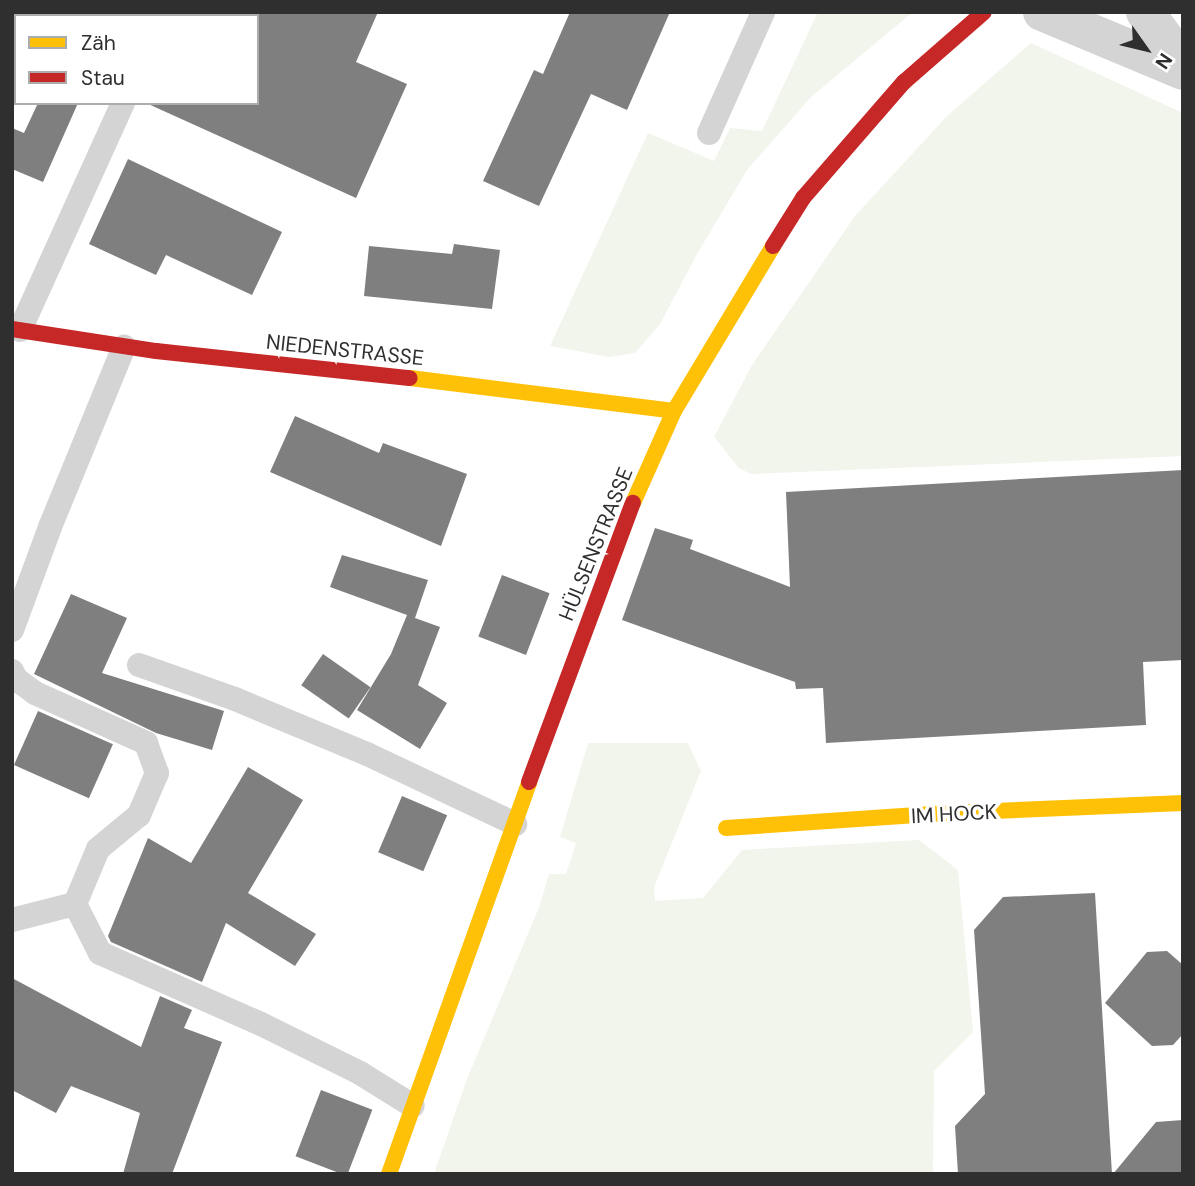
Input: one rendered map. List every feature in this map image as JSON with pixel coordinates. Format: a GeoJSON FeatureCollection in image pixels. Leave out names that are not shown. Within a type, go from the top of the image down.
{"type":"FeatureCollection","features":[{"type":"Feature","properties":{"kind":"main road","name":"HÜLSENSTRASSE"},"geometry":{"type":"LineString","coordinates":[[388,1174],[600,586],[674,411],[803,198],[904,82],[984,12]]}},
{"type":"Feature","properties":{"kind":"main road","name":"NIEDENSTRASSE"},"geometry":{"type":"LineString","coordinates":[[16,330],[124,347],[468,384],[674,411]]}},
{"type":"Feature","properties":{"kind":"main road","name":"IM HOCK"},"geometry":{"type":"LineString","coordinates":[[726,828],[946,813],[1183,803]]}},
{"type":"Feature","properties":{"kind":"street"},"geometry":{"type":"LineString","coordinates":[[1042,12],[1183,71]]}},
{"type":"Feature","properties":{"kind":"street"},"geometry":{"type":"LineString","coordinates":[[1145,12],[1172,48],[1183,57]]}},
{"type":"Feature","properties":{"kind":"lane"},"geometry":{"type":"LineString","coordinates":[[709,133],[763,12]]}},
{"type":"Feature","properties":{"kind":"lane"},"geometry":{"type":"LineString","coordinates":[[16,330],[122,105]]}},
{"type":"Feature","properties":{"kind":"lane"},"geometry":{"type":"LineString","coordinates":[[12,630],[50,527],[124,347]]}},
{"type":"Feature","properties":{"kind":"lane"},"geometry":{"type":"LineString","coordinates":[[139,665],[235,699],[367,754],[516,824]]}},
{"type":"Feature","properties":{"kind":"lane"},"geometry":{"type":"LineString","coordinates":[[12,671],[16,679],[35,693],[146,743],[157,773],[139,815],[98,849],[75,904],[100,953],[261,1024],[360,1073],[413,1106]]}},
{"type":"Feature","properties":{"kind":"lane"},"geometry":{"type":"LineString","coordinates":[[12,920],[75,904]]}},
{"type":"Feature","properties":{"kind":"shaded area"},"geometry":{"type":"Polygon","coordinates":[[[818,12],[913,12],[811,97],[747,170],[697,254],[660,324],[635,353],[609,357],[550,346],[648,133],[714,161],[730,128],[762,131],[818,12]]]}},
{"type":"Feature","properties":{"kind":"shaded area"},"geometry":{"type":"Polygon","coordinates":[[[1031,43],[1183,113],[1183,456],[751,474],[739,468],[714,437],[752,365],[855,216],[947,116],[1031,43]]]}},
{"type":"Feature","properties":{"kind":"shaded area"},"geometry":{"type":"Polygon","coordinates":[[[588,743],[688,743],[701,771],[654,887],[655,901],[703,898],[742,850],[919,840],[958,870],[973,1032],[934,1071],[933,1174],[434,1174],[467,1079],[540,905],[549,874],[566,874],[576,843],[560,837],[588,743]]]}},
{"type":"Feature","properties":{"kind":"building"},"geometry":{"type":"Polygon","coordinates":[[[378,12],[356,62],[407,84],[356,198],[150,105],[259,105],[257,14],[378,12]]]}},
{"type":"Feature","properties":{"kind":"building"},"geometry":{"type":"Polygon","coordinates":[[[570,12],[670,12],[627,110],[591,94],[539,206],[483,181],[534,70],[543,74],[570,12]]]}},
{"type":"Feature","properties":{"kind":"building"},"geometry":{"type":"Polygon","coordinates":[[[37,105],[77,105],[43,182],[12,169],[12,128],[24,133],[37,105]]]}},
{"type":"Feature","properties":{"kind":"building"},"geometry":{"type":"Polygon","coordinates":[[[128,159],[282,232],[252,295],[166,255],[156,275],[89,244],[128,159]]]}},
{"type":"Feature","properties":{"kind":"building"},"geometry":{"type":"Polygon","coordinates":[[[454,244],[500,250],[492,309],[364,296],[369,246],[452,254],[454,244]]]}},
{"type":"Feature","properties":{"kind":"building"},"geometry":{"type":"Polygon","coordinates":[[[295,416],[379,453],[383,443],[467,474],[441,546],[270,472],[295,416]]]}},
{"type":"Feature","properties":{"kind":"building"},"geometry":{"type":"Polygon","coordinates":[[[1183,470],[1183,660],[1143,662],[1146,725],[826,743],[823,688],[796,689],[795,682],[622,620],[655,528],[693,540],[690,549],[790,587],[786,492],[1183,470]]]}},
{"type":"Feature","properties":{"kind":"building"},"geometry":{"type":"Polygon","coordinates":[[[342,555],[428,580],[415,618],[440,627],[418,685],[447,703],[420,749],[357,710],[391,654],[407,615],[330,587],[342,555]]]}},
{"type":"Feature","properties":{"kind":"building"},"geometry":{"type":"Polygon","coordinates":[[[502,575],[550,593],[526,655],[478,637],[502,575]]]}},
{"type":"Feature","properties":{"kind":"building"},"geometry":{"type":"Polygon","coordinates":[[[71,594],[127,618],[102,673],[224,711],[212,750],[156,733],[34,674],[71,594]]]}},
{"type":"Feature","properties":{"kind":"building"},"geometry":{"type":"Polygon","coordinates":[[[323,654],[371,687],[349,718],[301,685],[323,654]]]}},
{"type":"Feature","properties":{"kind":"building"},"geometry":{"type":"Polygon","coordinates":[[[38,711],[113,744],[89,798],[14,765],[38,711]]]}},
{"type":"Feature","properties":{"kind":"building"},"geometry":{"type":"Polygon","coordinates":[[[248,767],[303,800],[248,893],[316,934],[295,966],[226,923],[202,982],[111,942],[108,936],[148,838],[191,863],[248,767]]]}},
{"type":"Feature","properties":{"kind":"building"},"geometry":{"type":"Polygon","coordinates":[[[402,796],[447,815],[423,871],[378,852],[402,796]]]}},
{"type":"Feature","properties":{"kind":"building"},"geometry":{"type":"Polygon","coordinates":[[[1095,893],[1112,1174],[958,1174],[955,1126],[985,1094],[974,930],[1003,897],[1095,893]]]}},
{"type":"Feature","properties":{"kind":"building"},"geometry":{"type":"Polygon","coordinates":[[[1167,951],[1183,965],[1183,1034],[1173,1045],[1152,1046],[1105,1003],[1147,952],[1167,951]]]}},
{"type":"Feature","properties":{"kind":"building"},"geometry":{"type":"Polygon","coordinates":[[[12,978],[141,1047],[160,996],[192,1010],[184,1028],[222,1042],[172,1174],[123,1174],[140,1113],[71,1086],[56,1113],[12,1090],[12,978]]]}},
{"type":"Feature","properties":{"kind":"building"},"geometry":{"type":"Polygon","coordinates":[[[321,1090],[372,1110],[348,1174],[296,1156],[321,1090]]]}},
{"type":"Feature","properties":{"kind":"building"},"geometry":{"type":"Polygon","coordinates":[[[1183,1120],[1183,1174],[1113,1174],[1156,1122],[1183,1120]]]}},
{"type":"Feature","properties":{"kind":"traffic: slow"},"geometry":{"type":"LineString","coordinates":[[633,503],[674,411],[773,246]]}},
{"type":"Feature","properties":{"kind":"traffic: slow"},"geometry":{"type":"LineString","coordinates":[[410,378],[674,411]]}},
{"type":"Feature","properties":{"kind":"traffic: slow"},"geometry":{"type":"LineString","coordinates":[[389,1174],[529,782]]}},
{"type":"Feature","properties":{"kind":"traffic: slow"},"geometry":{"type":"LineString","coordinates":[[726,828],[946,813],[1183,803]]}},
{"type":"Feature","properties":{"kind":"traffic: jam"},"geometry":{"type":"LineString","coordinates":[[773,246],[803,198],[904,82],[984,12]]}},
{"type":"Feature","properties":{"kind":"traffic: jam"},"geometry":{"type":"LineString","coordinates":[[12,329],[156,351],[410,378]]}},
{"type":"Feature","properties":{"kind":"traffic: jam"},"geometry":{"type":"LineString","coordinates":[[529,782],[633,503]]}}]}
